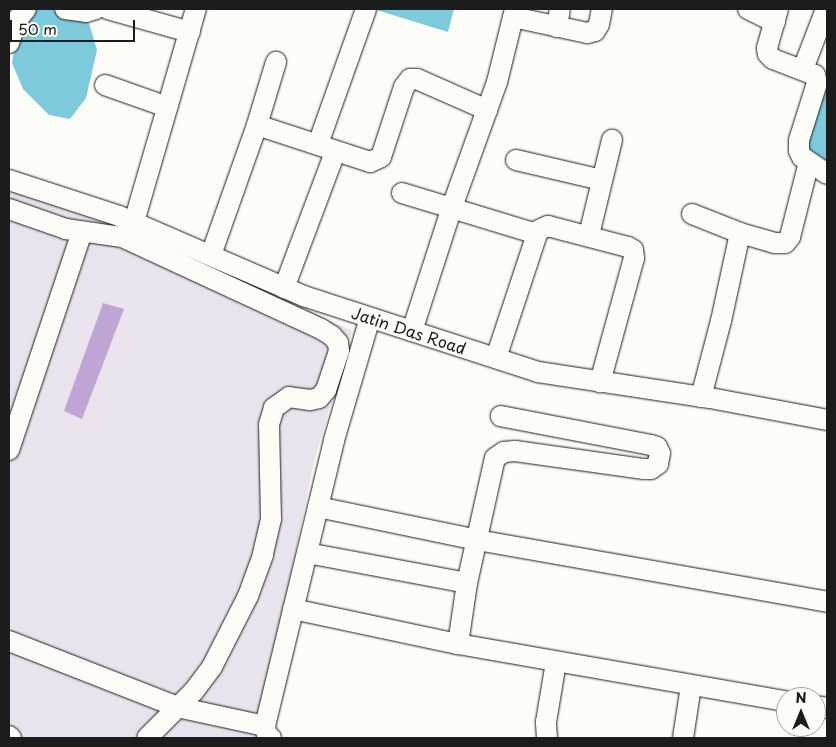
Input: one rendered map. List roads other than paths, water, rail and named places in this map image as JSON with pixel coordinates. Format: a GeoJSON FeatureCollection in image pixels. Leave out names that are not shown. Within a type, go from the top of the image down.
{"type":"FeatureCollection","features":[{"type":"Feature","properties":{"kind":"street"},"geometry":{"type":"LineString","coordinates":[[9,42],[17,20],[26,9]]}},
{"type":"Feature","properties":{"kind":"street"},"geometry":{"type":"LineString","coordinates":[[64,9],[86,12],[96,9]]}},
{"type":"Feature","properties":{"kind":"street"},"geometry":{"type":"LineString","coordinates":[[108,9],[190,32]]}},
{"type":"Feature","properties":{"kind":"street"},"geometry":{"type":"LineString","coordinates":[[134,222],[196,9]]}},
{"type":"Feature","properties":{"kind":"street"},"geometry":{"type":"LineString","coordinates":[[284,288],[366,9]]}},
{"type":"Feature","properties":{"kind":"street"},"geometry":{"type":"LineString","coordinates":[[412,332],[452,206],[497,82],[514,13],[558,18],[587,32],[595,31],[599,24],[602,9]]}},
{"type":"Feature","properties":{"kind":"street"},"geometry":{"type":"LineString","coordinates":[[748,9],[777,15],[767,48],[768,54],[773,59],[815,75],[817,83],[799,140],[799,151],[809,162],[827,174]]}},
{"type":"Feature","properties":{"kind":"street"},"geometry":{"type":"LineString","coordinates":[[803,70],[826,9]]}},
{"type":"Feature","properties":{"kind":"street"},"geometry":{"type":"LineString","coordinates":[[211,255],[257,125],[276,62]]}},
{"type":"Feature","properties":{"kind":"street"},"geometry":{"type":"LineString","coordinates":[[257,125],[370,162],[381,157],[404,87],[410,79],[416,79],[487,110]]}},
{"type":"Feature","properties":{"kind":"street"},"geometry":{"type":"LineString","coordinates":[[105,85],[166,107]]}},
{"type":"Feature","properties":{"kind":"street"},"geometry":{"type":"LineString","coordinates":[[589,236],[612,140]]}},
{"type":"Feature","properties":{"kind":"street"},"geometry":{"type":"LineString","coordinates":[[516,160],[602,180]]}},
{"type":"Feature","properties":{"kind":"street"},"geometry":{"type":"LineString","coordinates":[[692,214],[740,233],[774,243],[785,243],[790,237],[809,162]]}},
{"type":"Feature","properties":{"kind":"street","name":"Jatin Das Road"},"geometry":{"type":"LineString","coordinates":[[9,180],[134,222],[284,288],[412,332],[538,372],[701,397],[827,420]]}},
{"type":"Feature","properties":{"kind":"street"},"geometry":{"type":"LineString","coordinates":[[402,193],[452,206],[537,234]]}},
{"type":"Feature","properties":{"kind":"street"},"geometry":{"type":"LineString","coordinates":[[9,209],[82,232],[102,232],[122,237],[321,329],[332,336],[338,343],[339,351],[326,390],[319,398],[310,400],[289,397],[274,408],[269,424],[271,519],[263,555],[248,596],[212,667],[194,691],[147,738]]}},
{"type":"Feature","properties":{"kind":"street"},"geometry":{"type":"LineString","coordinates":[[496,358],[537,234],[539,230],[548,226],[628,246],[633,250],[634,258],[600,382]]}},
{"type":"Feature","properties":{"kind":"street"},"geometry":{"type":"LineString","coordinates":[[9,450],[82,232]]}},
{"type":"Feature","properties":{"kind":"street"},"geometry":{"type":"LineString","coordinates":[[701,397],[721,321],[740,233]]}},
{"type":"Feature","properties":{"kind":"street"},"geometry":{"type":"LineString","coordinates":[[9,641],[177,707],[267,734],[293,609],[334,440],[370,318]]}},
{"type":"Feature","properties":{"kind":"street"},"geometry":{"type":"LineString","coordinates":[[458,644],[467,583],[495,458],[504,452],[515,451],[643,469],[652,469],[658,464],[660,453],[657,447],[651,445],[501,416]]}},
{"type":"Feature","properties":{"kind":"street"},"geometry":{"type":"LineString","coordinates":[[318,507],[477,540],[827,602]]}},
{"type":"Feature","properties":{"kind":"street"},"geometry":{"type":"LineString","coordinates":[[307,553],[467,583]]}},
{"type":"Feature","properties":{"kind":"street"},"geometry":{"type":"LineString","coordinates":[[293,609],[458,644],[776,699]]}},
{"type":"Feature","properties":{"kind":"street"},"geometry":{"type":"LineString","coordinates":[[547,738],[546,722],[556,662]]}},
{"type":"Feature","properties":{"kind":"street"},"geometry":{"type":"LineString","coordinates":[[683,738],[691,686]]}},
{"type":"Feature","properties":{"kind":"water"},"geometry":{"type":"Polygon","coordinates":[[[34,9],[62,9],[89,23],[97,50],[86,98],[70,119],[49,115],[23,89],[12,63],[16,38],[34,9]]]}},
{"type":"Feature","properties":{"kind":"water"},"geometry":{"type":"Polygon","coordinates":[[[373,9],[454,9],[448,32],[373,9]]]}},
{"type":"Feature","properties":{"kind":"water"},"geometry":{"type":"Polygon","coordinates":[[[827,76],[827,161],[805,146],[827,76]]]}}]}
